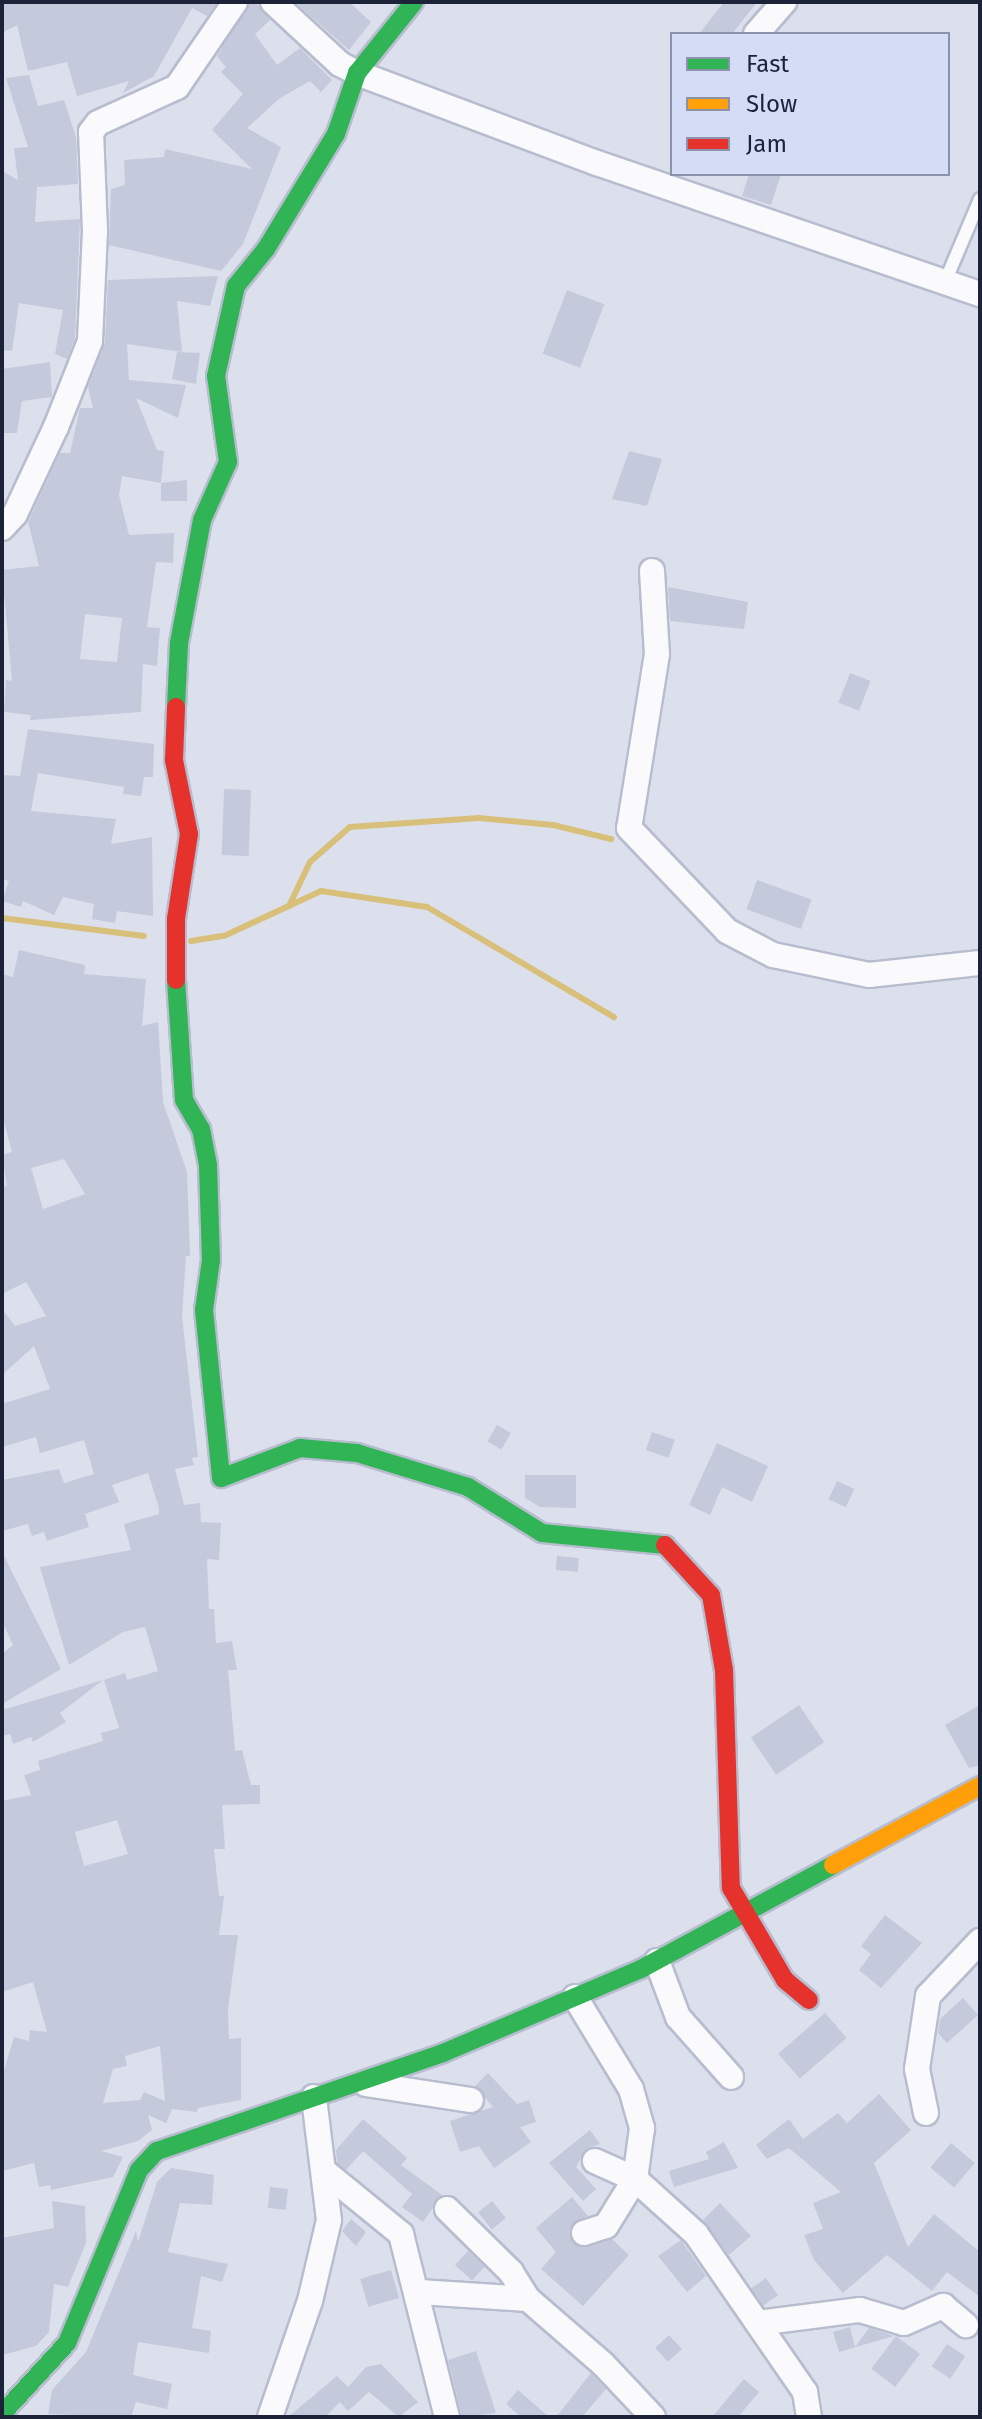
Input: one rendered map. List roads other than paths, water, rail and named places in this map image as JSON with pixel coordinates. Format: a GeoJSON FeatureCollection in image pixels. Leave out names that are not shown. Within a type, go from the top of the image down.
{"type":"FeatureCollection","features":[{"type":"Feature","properties":{"kind":"street"},"geometry":{"type":"LineString","coordinates":[[2,528],[15,514],[56,427],[90,341],[95,239],[91,132],[98,123],[177,87],[235,2]]}},
{"type":"Feature","properties":{"kind":"street"},"geometry":{"type":"LineString","coordinates":[[273,2],[340,64],[357,73],[682,183],[980,294]]}},
{"type":"Feature","properties":{"kind":"street"},"geometry":{"type":"LineString","coordinates":[[414,2],[357,73],[336,134],[266,249],[236,286],[216,376],[228,462],[202,520],[179,643],[174,760],[189,834],[176,919],[176,977],[184,1100],[201,1129],[208,1165],[211,1260],[204,1310],[221,1478],[300,1448],[357,1453],[468,1487],[542,1533],[668,1545],[711,1595],[724,1670],[731,1888],[744,1917],[785,1980],[809,2000]]}},
{"type":"Feature","properties":{"kind":"street"},"geometry":{"type":"LineString","coordinates":[[758,32],[784,2]]}},
{"type":"Feature","properties":{"kind":"street"},"geometry":{"type":"LineString","coordinates":[[652,571],[657,654],[629,828],[727,931],[773,955],[869,975],[980,963]]}},
{"type":"Feature","properties":{"kind":"street"},"geometry":{"type":"LineString","coordinates":[[2,2414],[67,2343],[139,2170],[157,2151],[360,2084],[657,1961],[744,1917],[980,1786]]}},
{"type":"Feature","properties":{"kind":"street"},"geometry":{"type":"LineString","coordinates":[[926,2113],[917,2069],[928,1996],[980,1941]]}},
{"type":"Feature","properties":{"kind":"street"},"geometry":{"type":"LineString","coordinates":[[657,1961],[678,2017],[731,2077]]}},
{"type":"Feature","properties":{"kind":"street"},"geometry":{"type":"LineString","coordinates":[[575,1997],[631,2089],[642,2128],[635,2179],[606,2226],[584,2233]]}},
{"type":"Feature","properties":{"kind":"street"},"geometry":{"type":"LineString","coordinates":[[360,2084],[471,2100]]}},
{"type":"Feature","properties":{"kind":"street"},"geometry":{"type":"LineString","coordinates":[[270,2417],[310,2301],[326,2234],[325,2172],[314,2097]]}},
{"type":"Feature","properties":{"kind":"street"},"geometry":{"type":"LineString","coordinates":[[595,2161],[635,2179],[696,2234],[805,2392],[809,2417]]}},
{"type":"Feature","properties":{"kind":"street"},"geometry":{"type":"LineString","coordinates":[[325,2172],[401,2234],[419,2292],[447,2417]]}},
{"type":"Feature","properties":{"kind":"street"},"geometry":{"type":"LineString","coordinates":[[447,2209],[511,2272],[528,2299],[603,2364],[653,2417]]}},
{"type":"Feature","properties":{"kind":"street"},"geometry":{"type":"LineString","coordinates":[[419,2292],[528,2299]]}},
{"type":"Feature","properties":{"kind":"street"},"geometry":{"type":"LineString","coordinates":[[758,2323],[860,2310],[904,2323],[943,2306],[966,2325]]}},
{"type":"Feature","properties":{"kind":"lane"},"geometry":{"type":"LineString","coordinates":[[945,282],[980,199]]}},
{"type":"Feature","properties":{"kind":"waterway"},"geometry":{"type":"LineString","coordinates":[[289,906],[310,862],[350,827],[479,818],[553,825],[611,839]]}},
{"type":"Feature","properties":{"kind":"waterway"},"geometry":{"type":"LineString","coordinates":[[191,941],[224,936],[321,891],[427,907],[614,1017]]}},
{"type":"Feature","properties":{"kind":"waterway"},"geometry":{"type":"LineString","coordinates":[[2,918],[144,936]]}}]}
